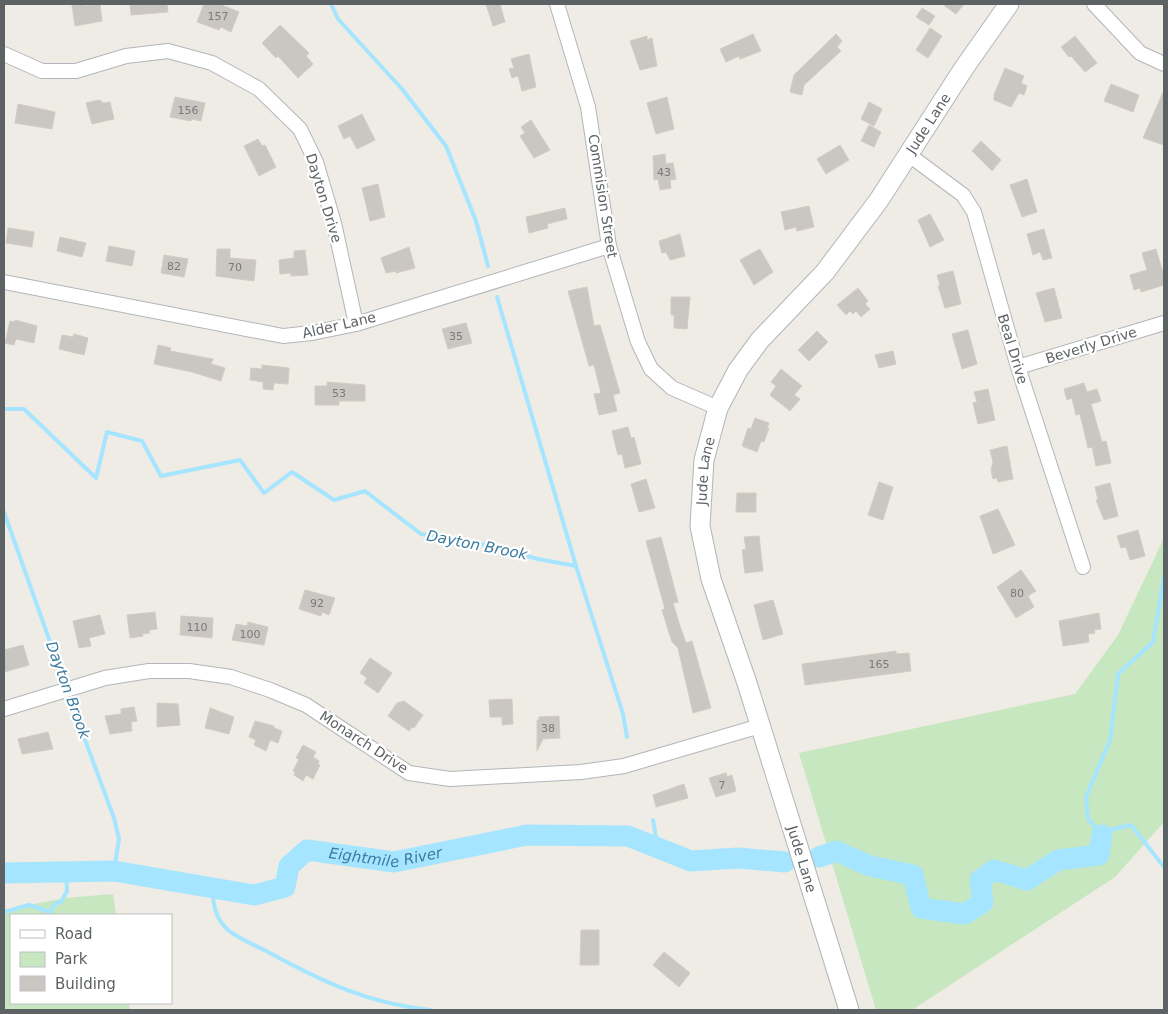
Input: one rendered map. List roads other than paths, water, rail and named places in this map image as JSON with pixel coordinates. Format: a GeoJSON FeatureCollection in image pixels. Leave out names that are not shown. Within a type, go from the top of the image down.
{"type":"FeatureCollection","features":[{"type":"Feature","properties":{"kind":"street","name":"Commision Street"},"geometry":{"type":"LineString","coordinates":[[557,4],[588,106],[609,246],[638,342],[651,369],[672,388],[718,408]]}},
{"type":"Feature","properties":{"kind":"street","name":"Jude Lane"},"geometry":{"type":"LineString","coordinates":[[849,1010],[760,726],[711,579],[700,526],[704,460],[718,408],[738,370],[760,340],[825,272],[879,200],[964,68],[1009,4]]}},
{"type":"Feature","properties":{"kind":"street"},"geometry":{"type":"LineString","coordinates":[[1094,4],[1140,54],[1164,64]]}},
{"type":"Feature","properties":{"kind":"street","name":"Dayton Drive"},"geometry":{"type":"LineString","coordinates":[[4,54],[42,72],[76,71],[126,56],[168,52],[212,63],[259,89],[300,129],[316,162],[334,223],[356,324]]}},
{"type":"Feature","properties":{"kind":"street","name":"Beal Drive"},"geometry":{"type":"LineString","coordinates":[[909,155],[963,195],[974,212],[1018,367],[1083,567]]}},
{"type":"Feature","properties":{"kind":"street","name":"Alder Lane"},"geometry":{"type":"LineString","coordinates":[[4,282],[283,336],[312,333],[356,324],[609,246]]}},
{"type":"Feature","properties":{"kind":"street","name":"Beverly Drive"},"geometry":{"type":"LineString","coordinates":[[1018,367],[1164,323]]}},
{"type":"Feature","properties":{"kind":"street","name":"Monarch Drive"},"geometry":{"type":"LineString","coordinates":[[4,709],[106,678],[150,671],[189,671],[231,677],[306,704],[410,772],[450,779],[581,772],[624,766],[760,726]]}},
{"type":"Feature","properties":{"kind":"waterway"},"geometry":{"type":"LineString","coordinates":[[331,4],[338,19],[402,89],[446,146],[476,221],[488,266]]}},
{"type":"Feature","properties":{"kind":"waterway"},"geometry":{"type":"LineString","coordinates":[[497,297],[576,566]]}},
{"type":"Feature","properties":{"kind":"waterway","name":"Dayton Brook"},"geometry":{"type":"LineString","coordinates":[[4,409],[24,409],[96,478],[107,432],[142,441],[161,476],[240,460],[264,493],[292,472],[334,500],[365,491],[421,534],[486,545],[538,559],[576,566],[623,714],[627,737]]}},
{"type":"Feature","properties":{"kind":"waterway","name":"Dayton Brook"},"geometry":{"type":"LineString","coordinates":[[4,512],[66,687]]}},
{"type":"Feature","properties":{"kind":"waterway","name":"Eightmile River"},"geometry":{"type":"LineString","coordinates":[[1164,577],[1153,642],[1118,674],[1110,740],[1086,797],[1088,819],[1102,835],[1113,829],[1131,825],[1164,867]]}},
{"type":"Feature","properties":{"kind":"waterway","name":"Dayton Brook"},"geometry":{"type":"LineString","coordinates":[[68,694],[114,818],[119,839],[114,871]]}},
{"type":"Feature","properties":{"kind":"waterway","name":"Dayton Brook"},"geometry":{"type":"LineString","coordinates":[[653,820],[658,850]]}},
{"type":"Feature","properties":{"kind":"waterway","name":"Eightmile River"},"geometry":{"type":"LineString","coordinates":[[4,873],[114,871],[254,895],[285,887],[289,866],[307,850],[394,862],[527,835],[628,836],[691,861],[738,858],[785,862]]}},
{"type":"Feature","properties":{"kind":"waterway","name":"Eightmile River"},"geometry":{"type":"LineString","coordinates":[[819,857],[836,851],[870,866],[913,875],[921,908],[965,914],[983,902],[980,880],[994,870],[1027,880],[1058,860],[1099,855],[1102,835]]}},
{"type":"Feature","properties":{"kind":"waterway"},"geometry":{"type":"LineString","coordinates":[[4,912],[29,905],[50,912],[55,904],[61,902],[67,891],[66,872]]}},
{"type":"Feature","properties":{"kind":"waterway"},"geometry":{"type":"LineString","coordinates":[[214,888],[214,905],[220,921],[237,936],[308,973],[346,990],[386,1002],[430,1010]]}}]}
